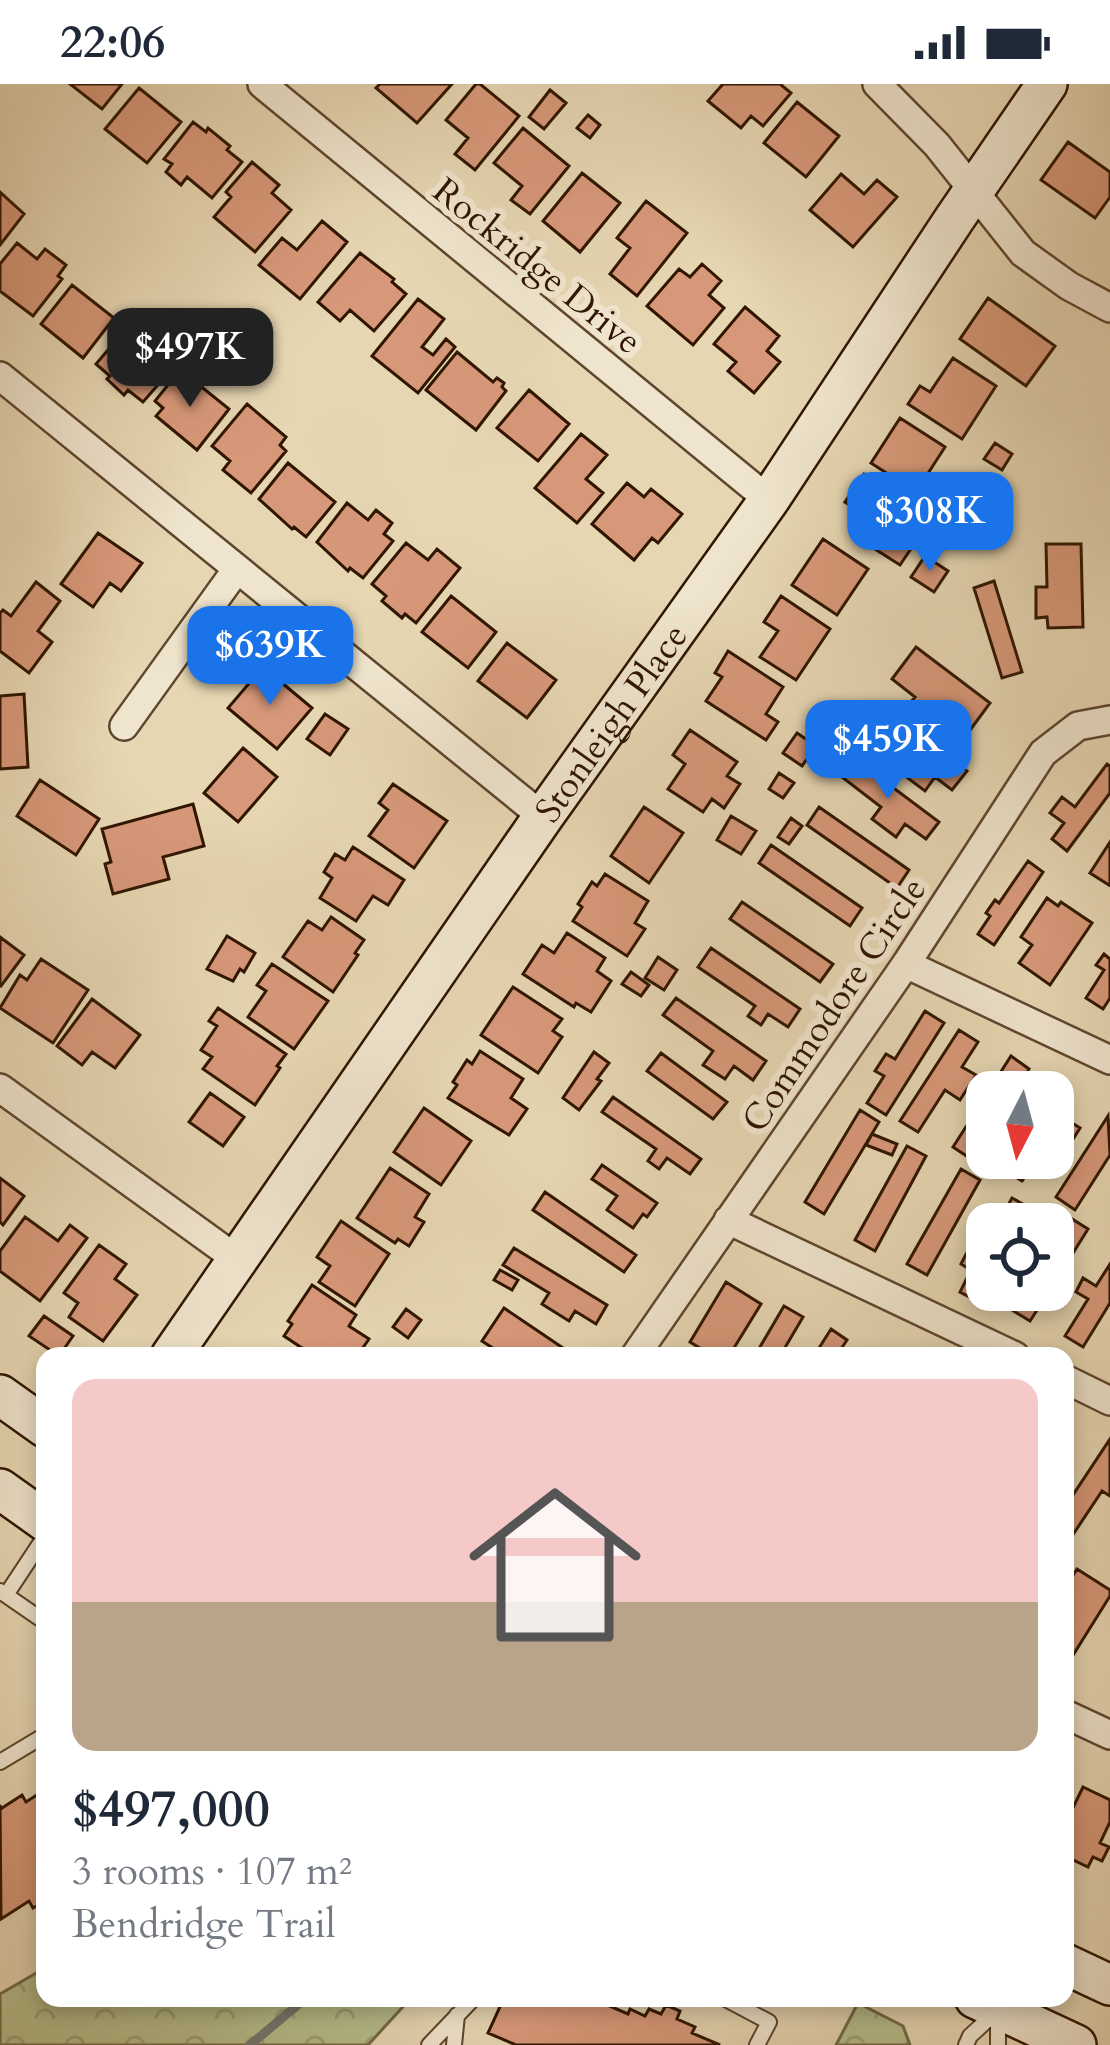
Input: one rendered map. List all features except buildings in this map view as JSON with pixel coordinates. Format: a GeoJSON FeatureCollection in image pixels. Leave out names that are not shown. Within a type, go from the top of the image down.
{"type":"FeatureCollection","features":[{"type":"Feature","properties":{"kind":"street","name":"Rockridge Drive"},"geometry":{"type":"LineString","coordinates":[[262,84],[769,500]]}},
{"type":"Feature","properties":{"kind":"street"},"geometry":{"type":"LineString","coordinates":[[877,84],[937,145],[1023,254],[1110,308]]}},
{"type":"Feature","properties":{"kind":"street","name":"Stonleigh Place"},"geometry":{"type":"LineString","coordinates":[[177,1347],[543,817],[769,500],[1047,84]]}},
{"type":"Feature","properties":{"kind":"street"},"geometry":{"type":"LineString","coordinates":[[0,376],[543,817]]}},
{"type":"Feature","properties":{"kind":"street"},"geometry":{"type":"LineString","coordinates":[[124,726],[237,568]]}},
{"type":"Feature","properties":{"kind":"street","name":"Commodore Circle"},"geometry":{"type":"LineString","coordinates":[[641,1347],[906,964],[1043,753],[1078,726],[1110,721]]}},
{"type":"Feature","properties":{"kind":"street"},"geometry":{"type":"LineString","coordinates":[[906,964],[1110,1060]]}},
{"type":"Feature","properties":{"kind":"street"},"geometry":{"type":"LineString","coordinates":[[0,1088],[238,1260]]}},
{"type":"Feature","properties":{"kind":"street"},"geometry":{"type":"LineString","coordinates":[[728,1220],[996,1347]]}},
{"type":"Feature","properties":{"kind":"street"},"geometry":{"type":"LineString","coordinates":[[1074,1383],[1110,1401]]}},
{"type":"Feature","properties":{"kind":"street"},"geometry":{"type":"LineString","coordinates":[[0,1395],[36,1421]]}},
{"type":"Feature","properties":{"kind":"street"},"geometry":{"type":"LineString","coordinates":[[0,1489],[36,1515]]}},
{"type":"Feature","properties":{"kind":"street"},"geometry":{"type":"LineString","coordinates":[[1074,1718],[1110,1735]]}},
{"type":"Feature","properties":{"kind":"street"},"geometry":{"type":"LineString","coordinates":[[1074,1968],[1110,1985]]}},
{"type":"Feature","properties":{"kind":"street"},"geometry":{"type":"LineString","coordinates":[[993,2013],[1076,2045]]}},
{"type":"Feature","properties":{"kind":"lane"},"geometry":{"type":"LineString","coordinates":[[36,1548],[3,1593],[36,1616]]}},
{"type":"Feature","properties":{"kind":"lane"},"geometry":{"type":"LineString","coordinates":[[0,1762],[36,1740]]}},
{"type":"Feature","properties":{"kind":"lane"},"geometry":{"type":"LineString","coordinates":[[430,2045],[465,2007]]}},
{"type":"Feature","properties":{"kind":"lane"},"geometry":{"type":"LineString","coordinates":[[741,2007],[769,2022],[757,2045]]}},
{"type":"Feature","properties":{"kind":"lane"},"geometry":{"type":"LineString","coordinates":[[966,2045],[993,2013]]}},
{"type":"Feature","properties":{"kind":"lane"},"geometry":{"type":"LineString","coordinates":[[454,2045],[457,2015]]}},
{"type":"Feature","properties":{"kind":"green space"},"geometry":{"type":"Polygon","coordinates":[[[36,1973],[36,2007],[403,2007],[368,2045],[0,2045],[0,1994],[36,1973]]]}},
{"type":"Feature","properties":{"kind":"green space"},"geometry":{"type":"Polygon","coordinates":[[[856,2007],[866,2007],[903,2026],[910,2045],[836,2045],[856,2007]]]}},
{"type":"Feature","properties":{"kind":"waterway"},"geometry":{"type":"LineString","coordinates":[[250,2045],[295,2007]]}}]}
